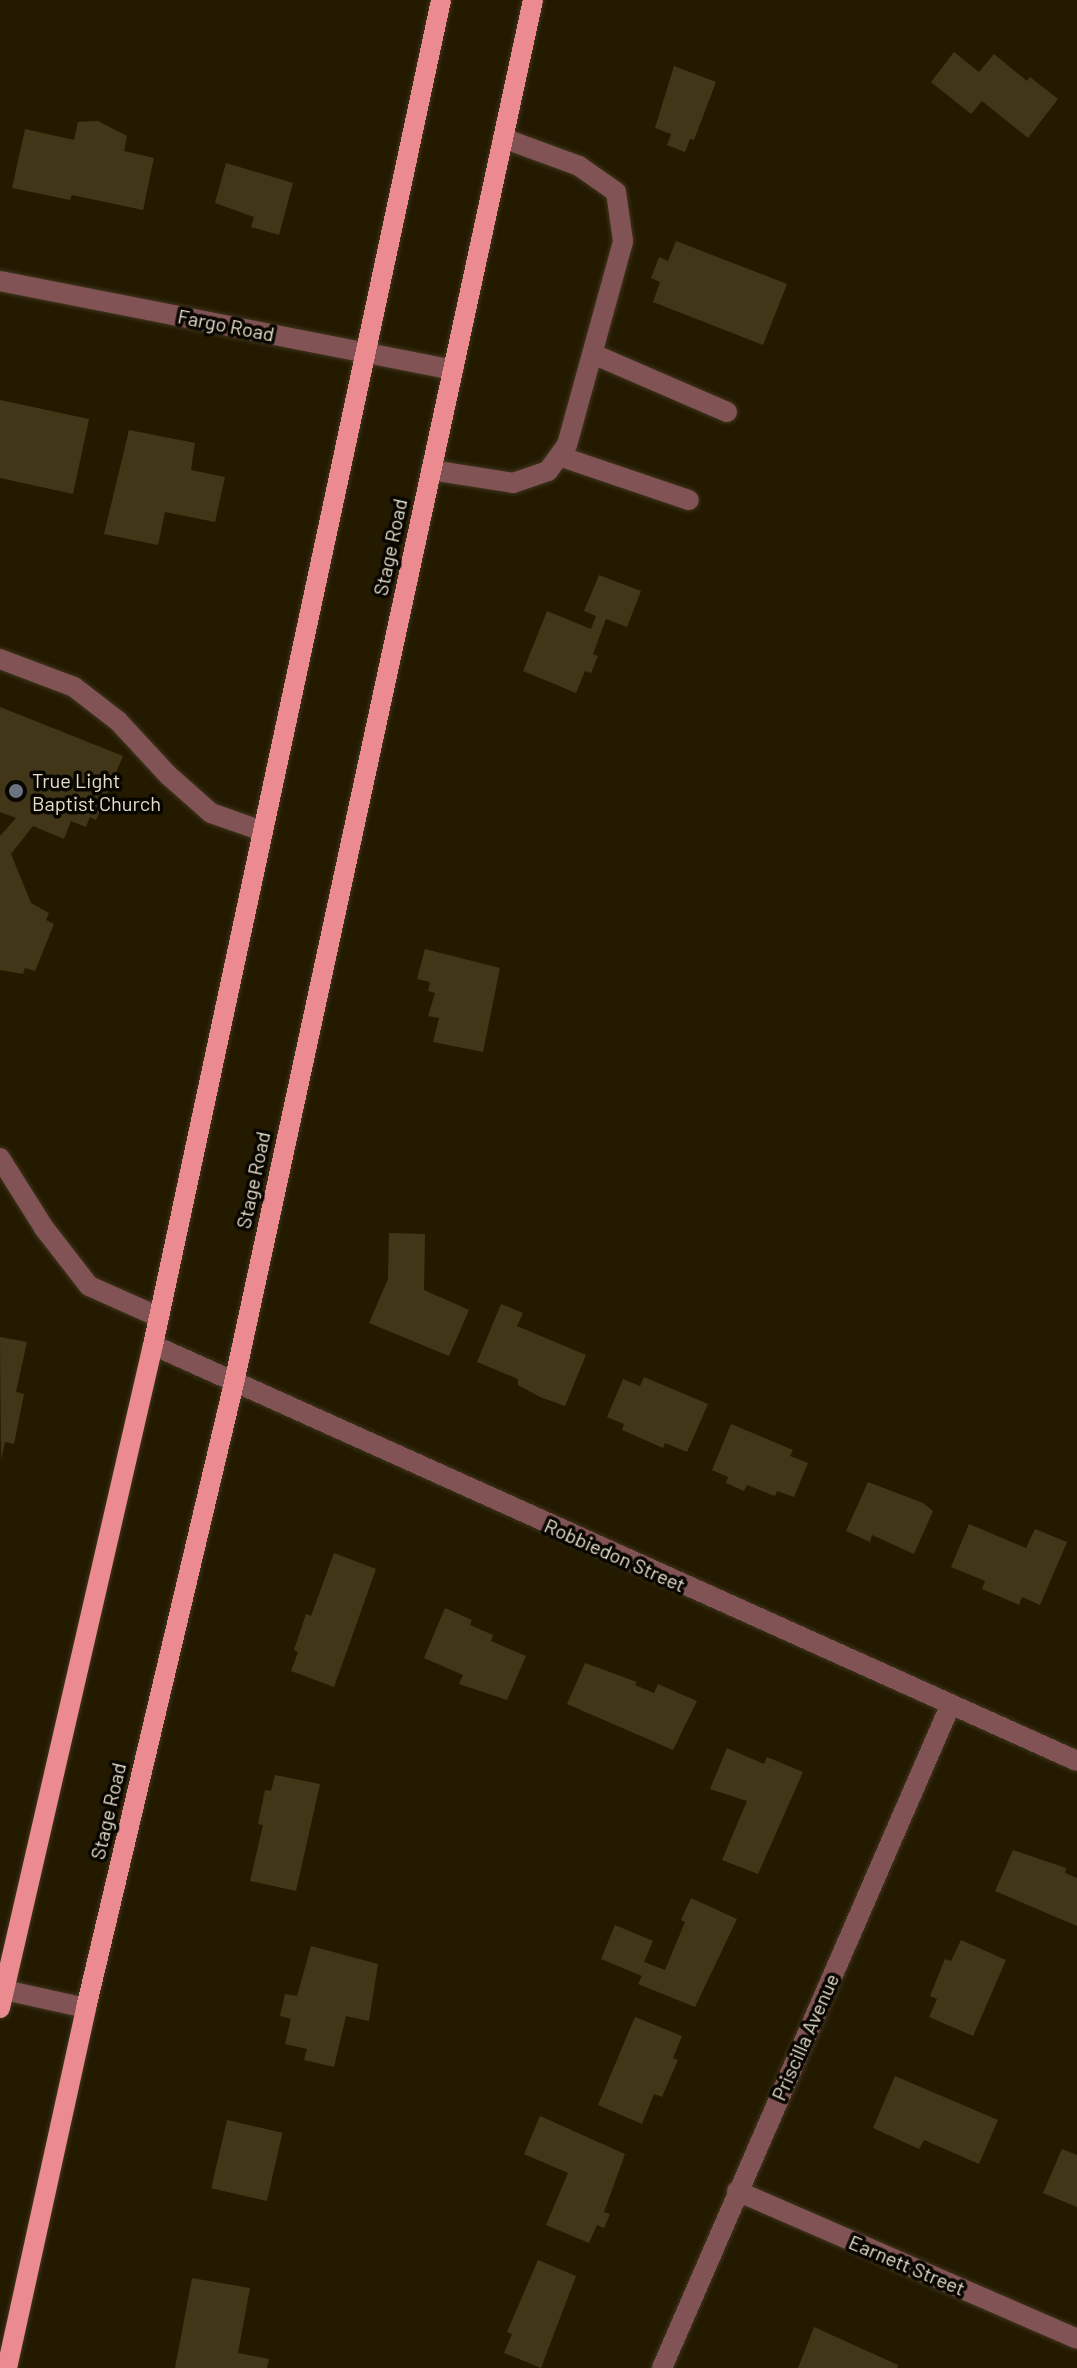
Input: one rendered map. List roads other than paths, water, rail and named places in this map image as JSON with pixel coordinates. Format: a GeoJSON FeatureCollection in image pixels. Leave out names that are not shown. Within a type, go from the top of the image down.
{"type":"FeatureCollection","features":[{"type":"Feature","properties":{"kind":"main road"},"geometry":{"type":"LineString","coordinates":[[1,1996],[153,1345],[441,0]]}},
{"type":"Feature","properties":{"kind":"main road","name":"Stage Road"},"geometry":{"type":"LineString","coordinates":[[7,2368],[86,2008],[234,1383],[533,0]]}},
{"type":"Feature","properties":{"kind":"street"},"geometry":{"type":"LineString","coordinates":[[431,470],[513,483],[548,471],[567,445],[623,241],[616,192],[579,166],[503,138]]}},
{"type":"Feature","properties":{"kind":"street","name":"Fargo Road"},"geometry":{"type":"LineString","coordinates":[[0,281],[453,370]]}},
{"type":"Feature","properties":{"kind":"street"},"geometry":{"type":"LineString","coordinates":[[593,354],[727,412]]}},
{"type":"Feature","properties":{"kind":"street"},"geometry":{"type":"LineString","coordinates":[[559,456],[689,500]]}},
{"type":"Feature","properties":{"kind":"street"},"geometry":{"type":"LineString","coordinates":[[0,659],[74,687],[118,721],[168,775],[211,813],[262,831]]}},
{"type":"Feature","properties":{"kind":"street"},"geometry":{"type":"LineString","coordinates":[[0,1158],[44,1228],[89,1286],[159,1317]]}},
{"type":"Feature","properties":{"kind":"street","name":"Robbiedon Street"},"geometry":{"type":"LineString","coordinates":[[153,1345],[1077,1761]]}},
{"type":"Feature","properties":{"kind":"street","name":"Priscilla Avenue"},"geometry":{"type":"LineString","coordinates":[[662,2368],[950,1706]]}},
{"type":"Feature","properties":{"kind":"street"},"geometry":{"type":"LineString","coordinates":[[1,1996],[86,2008]]}},
{"type":"Feature","properties":{"kind":"street","name":"Earnett Street"},"geometry":{"type":"LineString","coordinates":[[737,2191],[1077,2339]]}},
{"type":"Feature","properties":{"kind":"place","name":"True Light Baptist Church"},"geometry":{"type":"Point","coordinates":[16,791]}}]}
